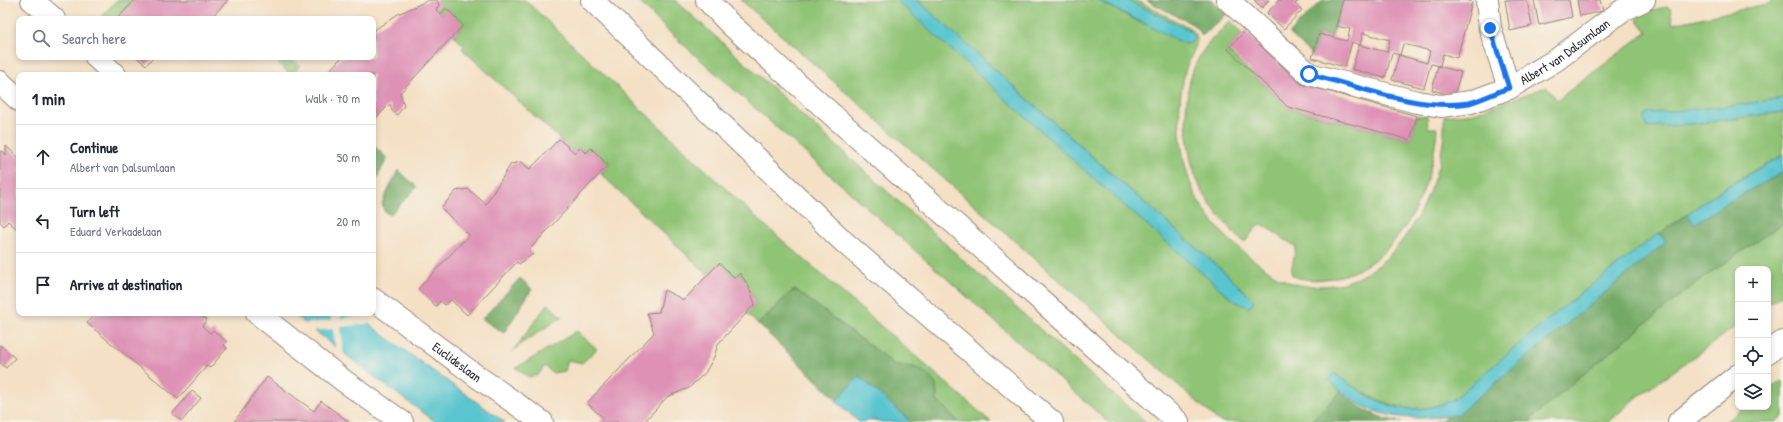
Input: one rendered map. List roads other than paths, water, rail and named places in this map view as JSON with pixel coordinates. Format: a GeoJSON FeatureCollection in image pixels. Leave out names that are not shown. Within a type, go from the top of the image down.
{"type":"FeatureCollection","features":[{"type":"Feature","properties":{"kind":"main road"},"geometry":{"type":"LineString","coordinates":[[32,0],[51,16]]}},
{"type":"Feature","properties":{"kind":"main road"},"geometry":{"type":"LineString","coordinates":[[592,0],[844,242],[1052,422]]}},
{"type":"Feature","properties":{"kind":"main road"},"geometry":{"type":"LineString","coordinates":[[707,0],[760,50],[1178,422]]}},
{"type":"Feature","properties":{"kind":"main road","name":"Albert van Dalsumlaan"},"geometry":{"type":"LineString","coordinates":[[1228,0],[1309,74],[1417,102],[1441,106],[1471,102],[1509,88],[1556,60],[1623,10],[1644,0]]}},
{"type":"Feature","properties":{"kind":"main road"},"geometry":{"type":"LineString","coordinates":[[1487,0],[1490,28],[1509,88]]}},
{"type":"Feature","properties":{"kind":"main road"},"geometry":{"type":"LineString","coordinates":[[99,60],[112,72]]}},
{"type":"Feature","properties":{"kind":"main road"},"geometry":{"type":"LineString","coordinates":[[0,82],[16,97]]}},
{"type":"Feature","properties":{"kind":"main road","name":"Euclideslaan"},"geometry":{"type":"LineString","coordinates":[[376,301],[475,375],[542,422]]}},
{"type":"Feature","properties":{"kind":"main road"},"geometry":{"type":"LineString","coordinates":[[261,316],[344,381],[402,422]]}},
{"type":"Feature","properties":{"kind":"main road"},"geometry":{"type":"LineString","coordinates":[[1771,350],[1783,342]]}},
{"type":"Feature","properties":{"kind":"main road"},"geometry":{"type":"LineString","coordinates":[[1679,422],[1735,376]]}},
{"type":"Feature","properties":{"kind":"water"},"geometry":{"type":"Polygon","coordinates":[[[896,0],[917,0],[1115,177],[1231,278],[1254,301],[1249,308],[1233,300],[1094,179],[896,0]]]}},
{"type":"Feature","properties":{"kind":"water"},"geometry":{"type":"Polygon","coordinates":[[[1097,0],[1127,0],[1191,31],[1194,37],[1191,43],[1185,44],[1097,0]]]}},
{"type":"Feature","properties":{"kind":"water"},"geometry":{"type":"Polygon","coordinates":[[[1783,98],[1783,112],[1692,124],[1647,127],[1644,118],[1648,113],[1731,106],[1783,98]]]}},
{"type":"Feature","properties":{"kind":"water"},"geometry":{"type":"Polygon","coordinates":[[[1783,155],[1783,172],[1732,200],[1694,224],[1687,214],[1721,190],[1783,155]]]}},
{"type":"Feature","properties":{"kind":"water"},"geometry":{"type":"Polygon","coordinates":[[[1659,233],[1666,242],[1457,415],[1420,418],[1387,415],[1357,403],[1329,380],[1334,373],[1363,393],[1377,400],[1391,406],[1406,409],[1421,409],[1437,406],[1454,399],[1557,312],[1659,233]]]}},
{"type":"Feature","properties":{"kind":"water"},"geometry":{"type":"Polygon","coordinates":[[[296,316],[358,316],[505,422],[436,422],[381,382],[296,316]]]}},
{"type":"Feature","properties":{"kind":"water"},"geometry":{"type":"Polygon","coordinates":[[[859,376],[911,422],[882,422],[875,420],[859,422],[836,401],[859,376]]]}}]}
